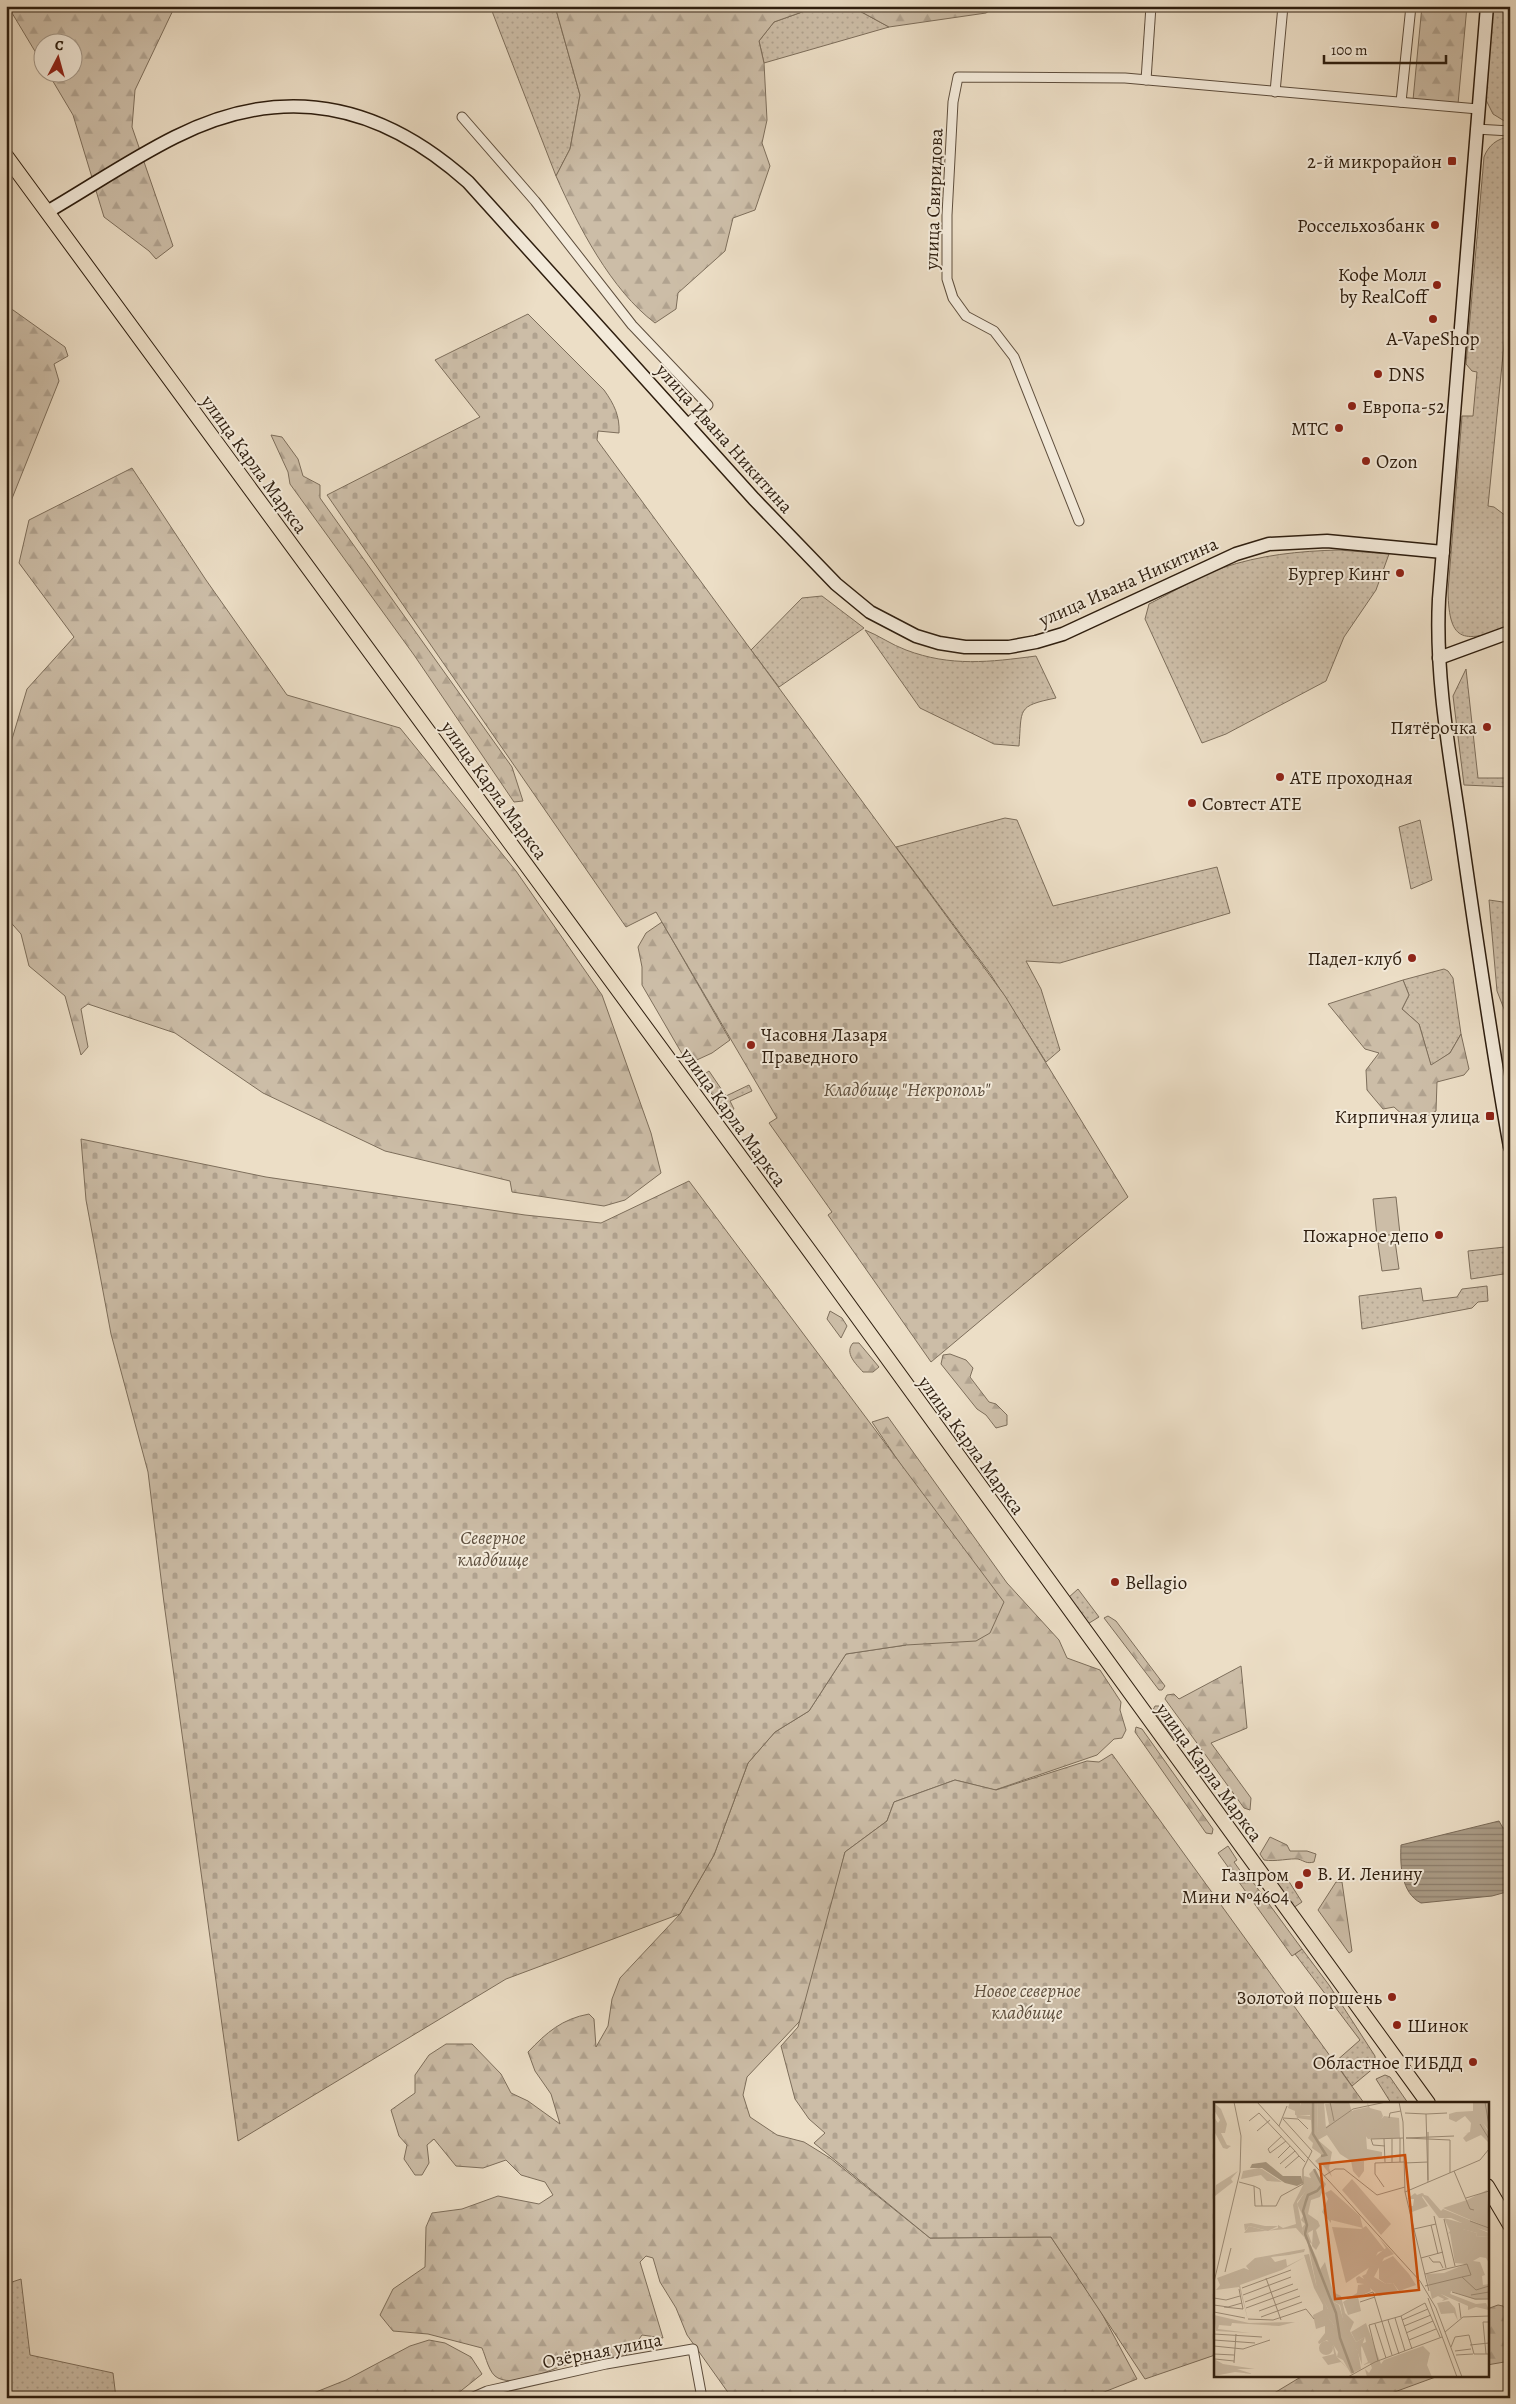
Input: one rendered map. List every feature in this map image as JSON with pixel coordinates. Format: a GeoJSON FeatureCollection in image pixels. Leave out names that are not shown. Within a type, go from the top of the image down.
{"type":"FeatureCollection","features":[{"type":"Feature","properties":{"kind":"main road"},"geometry":{"type":"LineString","coordinates":[[1487,6],[1443,552],[1438,638],[1442,687],[1489,1026],[1510,1147]]}},
{"type":"Feature","properties":{"kind":"main road","name":"улица Ивана Никитина"},"geometry":{"type":"LineString","coordinates":[[47,212],[175,137],[208,123],[267,108],[297,106],[330,108],[360,115],[405,135],[447,163],[468,182],[754,499],[836,584],[877,616],[916,636],[939,643],[966,647],[1009,647],[1054,637],[1204,567],[1236,554],[1269,544],[1327,541],[1443,552]]}},
{"type":"Feature","properties":{"kind":"main road","name":"улица Карла Маркса"},"geometry":{"type":"LineString","coordinates":[[6,156],[822,1268],[1427,2102]]}},
{"type":"Feature","properties":{"kind":"main road"},"geometry":{"type":"LineString","coordinates":[[1439,658],[1510,632]]}},
{"type":"Feature","properties":{"kind":"main road"},"geometry":{"type":"LineString","coordinates":[[1488,2186],[1510,2211]]}},
{"type":"Feature","properties":{"kind":"main road"},"geometry":{"type":"LineString","coordinates":[[1488,2187],[1510,2225]]}},
{"type":"Feature","properties":{"kind":"street"},"geometry":{"type":"LineString","coordinates":[[1151,6],[1146,80],[1478,109]]}},
{"type":"Feature","properties":{"kind":"street"},"geometry":{"type":"LineString","coordinates":[[1275,92],[1283,6]]}},
{"type":"Feature","properties":{"kind":"street"},"geometry":{"type":"LineString","coordinates":[[1401,102],[1412,6]]}},
{"type":"Feature","properties":{"kind":"street","name":"улица Свиридова"},"geometry":{"type":"LineString","coordinates":[[1079,521],[1014,357],[994,331],[966,316],[953,298],[947,279],[947,215],[953,102],[958,77],[1125,78],[1146,80]]}},
{"type":"Feature","properties":{"kind":"street"},"geometry":{"type":"LineString","coordinates":[[462,117],[535,201],[632,325],[708,404],[687,424]]}},
{"type":"Feature","properties":{"kind":"street"},"geometry":{"type":"LineString","coordinates":[[1476,129],[1510,131]]}},
{"type":"Feature","properties":{"kind":"street","name":"Озёрная улица"},"geometry":{"type":"LineString","coordinates":[[471,2398],[487,2391],[597,2366],[693,2349],[702,2398]]}},
{"type":"Feature","properties":{"kind":"green space"},"geometry":{"type":"Polygon","coordinates":[[[12,6],[175,6],[135,90],[132,127],[173,246],[156,259],[149,251],[104,217],[73,115],[53,82],[82,82],[82,32],[32,32],[32,46],[12,13],[12,6]]]}},
{"type":"Feature","properties":{"kind":"green space"},"geometry":{"type":"Polygon","coordinates":[[[490,6],[555,6],[580,95],[570,149],[556,176],[490,6]]]}},
{"type":"Feature","properties":{"kind":"green space"},"geometry":{"type":"Polygon","coordinates":[[[555,6],[819,6],[774,22],[759,41],[764,63],[767,120],[762,143],[770,166],[755,210],[733,218],[725,251],[678,293],[676,309],[655,323],[624,293],[597,256],[585,236],[556,176],[570,149],[580,95],[555,6]]]}},
{"type":"Feature","properties":{"kind":"green space"},"geometry":{"type":"Polygon","coordinates":[[[819,6],[856,9],[889,27],[764,63],[759,41],[774,22],[819,6]]]}},
{"type":"Feature","properties":{"kind":"green space"},"geometry":{"type":"Polygon","coordinates":[[[837,6],[996,6],[986,13],[889,27],[856,9],[837,6]]]}},
{"type":"Feature","properties":{"kind":"green space"},"geometry":{"type":"Polygon","coordinates":[[[1422,6],[1467,6],[1458,104],[1413,100],[1422,6]]]}},
{"type":"Feature","properties":{"kind":"green space"},"geometry":{"type":"Polygon","coordinates":[[[1492,6],[1510,6],[1510,78],[1506,122],[1493,114],[1486,100],[1492,6]]]}},
{"type":"Feature","properties":{"kind":"green space"},"geometry":{"type":"Polygon","coordinates":[[[1510,137],[1510,284],[1488,506],[1494,507],[1510,519],[1510,628],[1471,637],[1462,635],[1456,630],[1452,622],[1448,591],[1462,416],[1473,416],[1477,372],[1472,371],[1466,364],[1484,157],[1494,143],[1510,137]]]}},
{"type":"Feature","properties":{"kind":"green space"},"geometry":{"type":"Polygon","coordinates":[[[6,305],[65,347],[68,356],[54,364],[59,381],[11,501],[6,505],[6,305]]]}},
{"type":"Feature","properties":{"kind":"green space","name":"Кладбище \"Некрополь\""},"geometry":{"type":"Polygon","coordinates":[[[528,314],[608,395],[617,416],[619,433],[598,431],[597,440],[1005,996],[1128,1197],[931,1362],[828,1215],[832,1212],[769,1123],[777,1118],[656,912],[626,927],[327,495],[480,417],[435,360],[528,314]]]}},
{"type":"Feature","properties":{"kind":"green space"},"geometry":{"type":"Polygon","coordinates":[[[271,435],[282,437],[298,459],[303,476],[320,485],[320,498],[512,767],[523,801],[514,802],[414,655],[290,484],[288,472],[271,435]]]}},
{"type":"Feature","properties":{"kind":"green space"},"geometry":{"type":"Polygon","coordinates":[[[132,468],[206,580],[287,695],[400,728],[516,871],[602,995],[651,1133],[661,1173],[625,1200],[604,1206],[512,1192],[510,1181],[385,1151],[263,1093],[175,1033],[88,1004],[81,1009],[88,1047],[81,1055],[65,996],[29,966],[21,934],[6,917],[6,759],[27,689],[74,637],[19,563],[29,520],[132,468]]]}},
{"type":"Feature","properties":{"kind":"green space"},"geometry":{"type":"Polygon","coordinates":[[[1339,550],[1389,554],[1376,590],[1344,637],[1326,681],[1226,734],[1202,743],[1145,619],[1149,604],[1203,576],[1236,564],[1280,554],[1339,550]]]}},
{"type":"Feature","properties":{"kind":"green space"},"geometry":{"type":"Polygon","coordinates":[[[822,596],[864,628],[779,687],[751,650],[802,598],[822,596]]]}},
{"type":"Feature","properties":{"kind":"green space"},"geometry":{"type":"Polygon","coordinates":[[[865,630],[906,650],[939,659],[971,662],[1036,656],[1056,698],[1034,704],[1024,711],[1020,724],[1019,746],[994,744],[920,708],[865,630]]]}},
{"type":"Feature","properties":{"kind":"green space"},"geometry":{"type":"Polygon","coordinates":[[[1466,669],[1478,778],[1510,778],[1510,787],[1464,785],[1453,696],[1466,669]]]}},
{"type":"Feature","properties":{"kind":"green space"},"geometry":{"type":"Polygon","coordinates":[[[1005,818],[1017,820],[1053,906],[1217,867],[1230,913],[1060,963],[1026,961],[1041,989],[1060,1050],[1046,1062],[991,975],[896,847],[1005,818]]]}},
{"type":"Feature","properties":{"kind":"green space"},"geometry":{"type":"Polygon","coordinates":[[[1420,820],[1432,880],[1411,889],[1399,827],[1420,820]]]}},
{"type":"Feature","properties":{"kind":"green space"},"geometry":{"type":"Polygon","coordinates":[[[1489,900],[1510,903],[1510,1016],[1506,1014],[1497,991],[1489,900]]]}},
{"type":"Feature","properties":{"kind":"green space"},"geometry":{"type":"Polygon","coordinates":[[[662,922],[730,1040],[712,1053],[688,1064],[642,985],[642,967],[638,947],[646,933],[662,922]]]}},
{"type":"Feature","properties":{"kind":"green space"},"geometry":{"type":"Polygon","coordinates":[[[1444,969],[1453,978],[1461,1034],[1450,1053],[1431,1066],[1419,1024],[1402,1009],[1409,995],[1403,980],[1444,969]]]}},
{"type":"Feature","properties":{"kind":"green space"},"geometry":{"type":"Polygon","coordinates":[[[1403,980],[1409,995],[1402,1009],[1419,1024],[1431,1065],[1450,1053],[1461,1034],[1469,1069],[1464,1075],[1437,1082],[1436,1111],[1424,1118],[1414,1120],[1405,1116],[1394,1107],[1383,1109],[1367,1090],[1366,1070],[1379,1053],[1365,1049],[1328,1004],[1403,980]]]}},
{"type":"Feature","properties":{"kind":"green space"},"geometry":{"type":"Polygon","coordinates":[[[709,1071],[726,1096],[749,1085],[752,1091],[730,1101],[734,1109],[726,1114],[700,1077],[709,1071]]]}},
{"type":"Feature","properties":{"kind":"green space","name":"Северное кладбище"},"geometry":{"type":"Polygon","coordinates":[[[81,1139],[266,1177],[525,1215],[601,1223],[689,1181],[1004,1602],[990,1633],[976,1641],[906,1645],[846,1654],[809,1711],[775,1732],[748,1763],[714,1855],[680,1914],[506,1979],[238,2141],[164,1603],[148,1472],[111,1334],[86,1200],[81,1139]]]}},
{"type":"Feature","properties":{"kind":"green space"},"geometry":{"type":"Polygon","coordinates":[[[1396,1197],[1400,1234],[1377,1236],[1373,1199],[1396,1197]]]}},
{"type":"Feature","properties":{"kind":"green space"},"geometry":{"type":"Polygon","coordinates":[[[1395,1241],[1399,1269],[1382,1271],[1378,1243],[1395,1241]]]}},
{"type":"Feature","properties":{"kind":"green space"},"geometry":{"type":"Polygon","coordinates":[[[1505,1247],[1510,1249],[1510,1273],[1471,1279],[1468,1251],[1505,1247]]]}},
{"type":"Feature","properties":{"kind":"green space"},"geometry":{"type":"Polygon","coordinates":[[[1487,1286],[1488,1301],[1478,1302],[1472,1308],[1362,1329],[1359,1296],[1421,1288],[1423,1301],[1457,1297],[1462,1289],[1487,1286]]]}},
{"type":"Feature","properties":{"kind":"green space"},"geometry":{"type":"Polygon","coordinates":[[[830,1311],[842,1318],[847,1326],[841,1338],[827,1319],[830,1311]]]}},
{"type":"Feature","properties":{"kind":"green space"},"geometry":{"type":"Polygon","coordinates":[[[853,1343],[859,1343],[879,1367],[873,1372],[863,1372],[850,1354],[853,1343]]]}},
{"type":"Feature","properties":{"kind":"green space"},"geometry":{"type":"Polygon","coordinates":[[[950,1354],[966,1360],[973,1368],[970,1377],[989,1402],[996,1404],[1007,1415],[1007,1425],[996,1428],[986,1415],[977,1409],[941,1364],[943,1355],[950,1354]]]}},
{"type":"Feature","properties":{"kind":"green space"},"geometry":{"type":"Polygon","coordinates":[[[888,1417],[1007,1583],[1059,1640],[1067,1658],[1100,1670],[1121,1702],[1120,1710],[1126,1730],[1122,1738],[1114,1739],[1097,1755],[995,1790],[955,1780],[894,1802],[887,1821],[845,1852],[806,2009],[799,2022],[747,2077],[743,2095],[750,2117],[777,2135],[804,2142],[830,2158],[930,2238],[1051,2237],[1100,2310],[1137,2379],[1089,2398],[732,2398],[687,2335],[676,2308],[660,2282],[653,2258],[646,2256],[640,2262],[663,2338],[642,2335],[627,2354],[615,2361],[573,2363],[525,2379],[506,2380],[498,2378],[492,2373],[482,2348],[428,2334],[393,2331],[380,2315],[393,2289],[425,2267],[426,2227],[432,2213],[462,2209],[498,2196],[539,2204],[553,2195],[545,2182],[521,2175],[506,2160],[483,2168],[456,2166],[434,2139],[427,2145],[429,2163],[422,2175],[415,2175],[404,2159],[407,2145],[399,2136],[391,2110],[415,2093],[415,2075],[429,2055],[446,2044],[472,2044],[501,2074],[511,2093],[528,2101],[560,2124],[551,2094],[535,2071],[528,2052],[556,2027],[571,2019],[589,2014],[594,2019],[596,2047],[608,2026],[612,1999],[620,1978],[680,1914],[714,1855],[748,1763],[775,1732],[809,1711],[846,1654],[906,1645],[901,1465],[872,1422],[888,1417]]]}},
{"type":"Feature","properties":{"kind":"green space"},"geometry":{"type":"Polygon","coordinates":[[[1078,1589],[1099,1617],[1086,1625],[1068,1598],[1078,1589]]]}},
{"type":"Feature","properties":{"kind":"green space"},"geometry":{"type":"Polygon","coordinates":[[[1108,1616],[1116,1621],[1165,1686],[1162,1690],[1159,1690],[1104,1618],[1108,1616]]]}},
{"type":"Feature","properties":{"kind":"green space"},"geometry":{"type":"Polygon","coordinates":[[[1241,1666],[1247,1728],[1211,1743],[1251,1798],[1250,1810],[1244,1808],[1165,1699],[1167,1695],[1174,1694],[1179,1699],[1241,1666]]]}},
{"type":"Feature","properties":{"kind":"green space"},"geometry":{"type":"Polygon","coordinates":[[[1155,1706],[1159,1706],[1176,1730],[1178,1738],[1173,1737],[1153,1710],[1155,1706]]]}},
{"type":"Feature","properties":{"kind":"green space"},"geometry":{"type":"Polygon","coordinates":[[[1136,1727],[1142,1729],[1213,1829],[1212,1834],[1206,1833],[1135,1732],[1136,1727]]]}},
{"type":"Feature","properties":{"kind":"green space","name":"Новое северное кладбище"},"geometry":{"type":"Polygon","coordinates":[[[1112,1754],[1363,2102],[1214,2102],[1214,2355],[1145,2379],[1051,2237],[930,2238],[814,2143],[825,2133],[809,2119],[795,2099],[781,2046],[798,2027],[845,1852],[887,1821],[894,1802],[955,1780],[996,1790],[1087,1761],[1099,1762],[1112,1754]]]}},
{"type":"Feature","properties":{"kind":"green space"},"geometry":{"type":"Polygon","coordinates":[[[1270,1837],[1287,1845],[1290,1851],[1307,1851],[1316,1854],[1314,1862],[1298,1859],[1264,1860],[1260,1854],[1270,1837]]]}},
{"type":"Feature","properties":{"kind":"green space"},"geometry":{"type":"Polygon","coordinates":[[[1228,1846],[1237,1860],[1234,1862],[1244,1876],[1247,1874],[1302,1949],[1292,1956],[1218,1853],[1228,1846]]]}},
{"type":"Feature","properties":{"kind":"green space"},"geometry":{"type":"Polygon","coordinates":[[[1283,1878],[1288,1880],[1302,1902],[1293,1908],[1275,1882],[1283,1878]]]}},
{"type":"Feature","properties":{"kind":"green space"},"geometry":{"type":"Polygon","coordinates":[[[1336,1882],[1342,1882],[1352,1951],[1349,1953],[1318,1910],[1336,1882]]]}},
{"type":"Feature","properties":{"kind":"green space"},"geometry":{"type":"Polygon","coordinates":[[[1302,1949],[1329,1985],[1375,2056],[1375,2067],[1352,2086],[1335,2062],[1360,2040],[1295,1954],[1302,1949]]]}},
{"type":"Feature","properties":{"kind":"green space"},"geometry":{"type":"Polygon","coordinates":[[[1385,2075],[1390,2077],[1407,2102],[1390,2102],[1376,2079],[1385,2075]]]}},
{"type":"Feature","properties":{"kind":"green space"},"geometry":{"type":"Polygon","coordinates":[[[21,2279],[30,2355],[113,2373],[116,2398],[6,2398],[6,2284],[21,2279]]]}},
{"type":"Feature","properties":{"kind":"green space"},"geometry":{"type":"Polygon","coordinates":[[[1498,2305],[1503,2306],[1510,2318],[1510,2361],[1488,2365],[1488,2309],[1498,2305]]]}},
{"type":"Feature","properties":{"kind":"green space"},"geometry":{"type":"Polygon","coordinates":[[[429,2340],[445,2343],[471,2357],[482,2374],[452,2398],[301,2398],[346,2380],[410,2346],[429,2340]]]}},
{"type":"Feature","properties":{"kind":"green space"},"geometry":{"type":"Polygon","coordinates":[[[1302,2376],[1438,2376],[1389,2394],[1376,2396],[1266,2398],[1302,2376]]]}},
{"type":"Feature","properties":{"kind":"shaded area"},"geometry":{"type":"Polygon","coordinates":[[[1499,1821],[1503,1828],[1510,1828],[1510,1891],[1492,1896],[1421,1903],[1409,1893],[1403,1878],[1401,1845],[1499,1821]]]}},
{"type":"Feature","properties":{"kind":"place","name":"2-й микрорайон"},"geometry":{"type":"Point","coordinates":[1452,161]}},
{"type":"Feature","properties":{"kind":"place","name":"Россельхозбанк"},"geometry":{"type":"Point","coordinates":[1435,225]}},
{"type":"Feature","properties":{"kind":"place","name":"Кофе Молл by RealCoff"},"geometry":{"type":"Point","coordinates":[1437,285]}},
{"type":"Feature","properties":{"kind":"place","name":"A-VapeShop"},"geometry":{"type":"Point","coordinates":[1433,319]}},
{"type":"Feature","properties":{"kind":"place","name":"DNS"},"geometry":{"type":"Point","coordinates":[1378,374]}},
{"type":"Feature","properties":{"kind":"place","name":"Европа-52"},"geometry":{"type":"Point","coordinates":[1352,406]}},
{"type":"Feature","properties":{"kind":"place","name":"МТС"},"geometry":{"type":"Point","coordinates":[1339,428]}},
{"type":"Feature","properties":{"kind":"place","name":"Ozon"},"geometry":{"type":"Point","coordinates":[1366,461]}},
{"type":"Feature","properties":{"kind":"place","name":"Бургер Кинг"},"geometry":{"type":"Point","coordinates":[1400,573]}},
{"type":"Feature","properties":{"kind":"place","name":"Пятёрочка"},"geometry":{"type":"Point","coordinates":[1487,727]}},
{"type":"Feature","properties":{"kind":"place","name":"АТЕ проходная"},"geometry":{"type":"Point","coordinates":[1280,777]}},
{"type":"Feature","properties":{"kind":"place","name":"Совтест АТЕ"},"geometry":{"type":"Point","coordinates":[1192,803]}},
{"type":"Feature","properties":{"kind":"place","name":"Падел-клуб"},"geometry":{"type":"Point","coordinates":[1412,958]}},
{"type":"Feature","properties":{"kind":"place","name":"Часовня Лазаря Праведного"},"geometry":{"type":"Point","coordinates":[751,1045]}},
{"type":"Feature","properties":{"kind":"place","name":"Кирпичная улица"},"geometry":{"type":"Point","coordinates":[1490,1116]}},
{"type":"Feature","properties":{"kind":"place","name":"Пожарное депо"},"geometry":{"type":"Point","coordinates":[1439,1235]}},
{"type":"Feature","properties":{"kind":"place","name":"Bellagio"},"geometry":{"type":"Point","coordinates":[1115,1582]}},
{"type":"Feature","properties":{"kind":"place","name":"В. И. Ленину"},"geometry":{"type":"Point","coordinates":[1307,1873]}},
{"type":"Feature","properties":{"kind":"place","name":"Газпром Мини №4604"},"geometry":{"type":"Point","coordinates":[1299,1885]}},
{"type":"Feature","properties":{"kind":"place","name":"Золотой поршень"},"geometry":{"type":"Point","coordinates":[1392,1997]}},
{"type":"Feature","properties":{"kind":"place","name":"Шинок"},"geometry":{"type":"Point","coordinates":[1397,2025]}},
{"type":"Feature","properties":{"kind":"place","name":"Областное ГИБДД"},"geometry":{"type":"Point","coordinates":[1473,2062]}}]}
